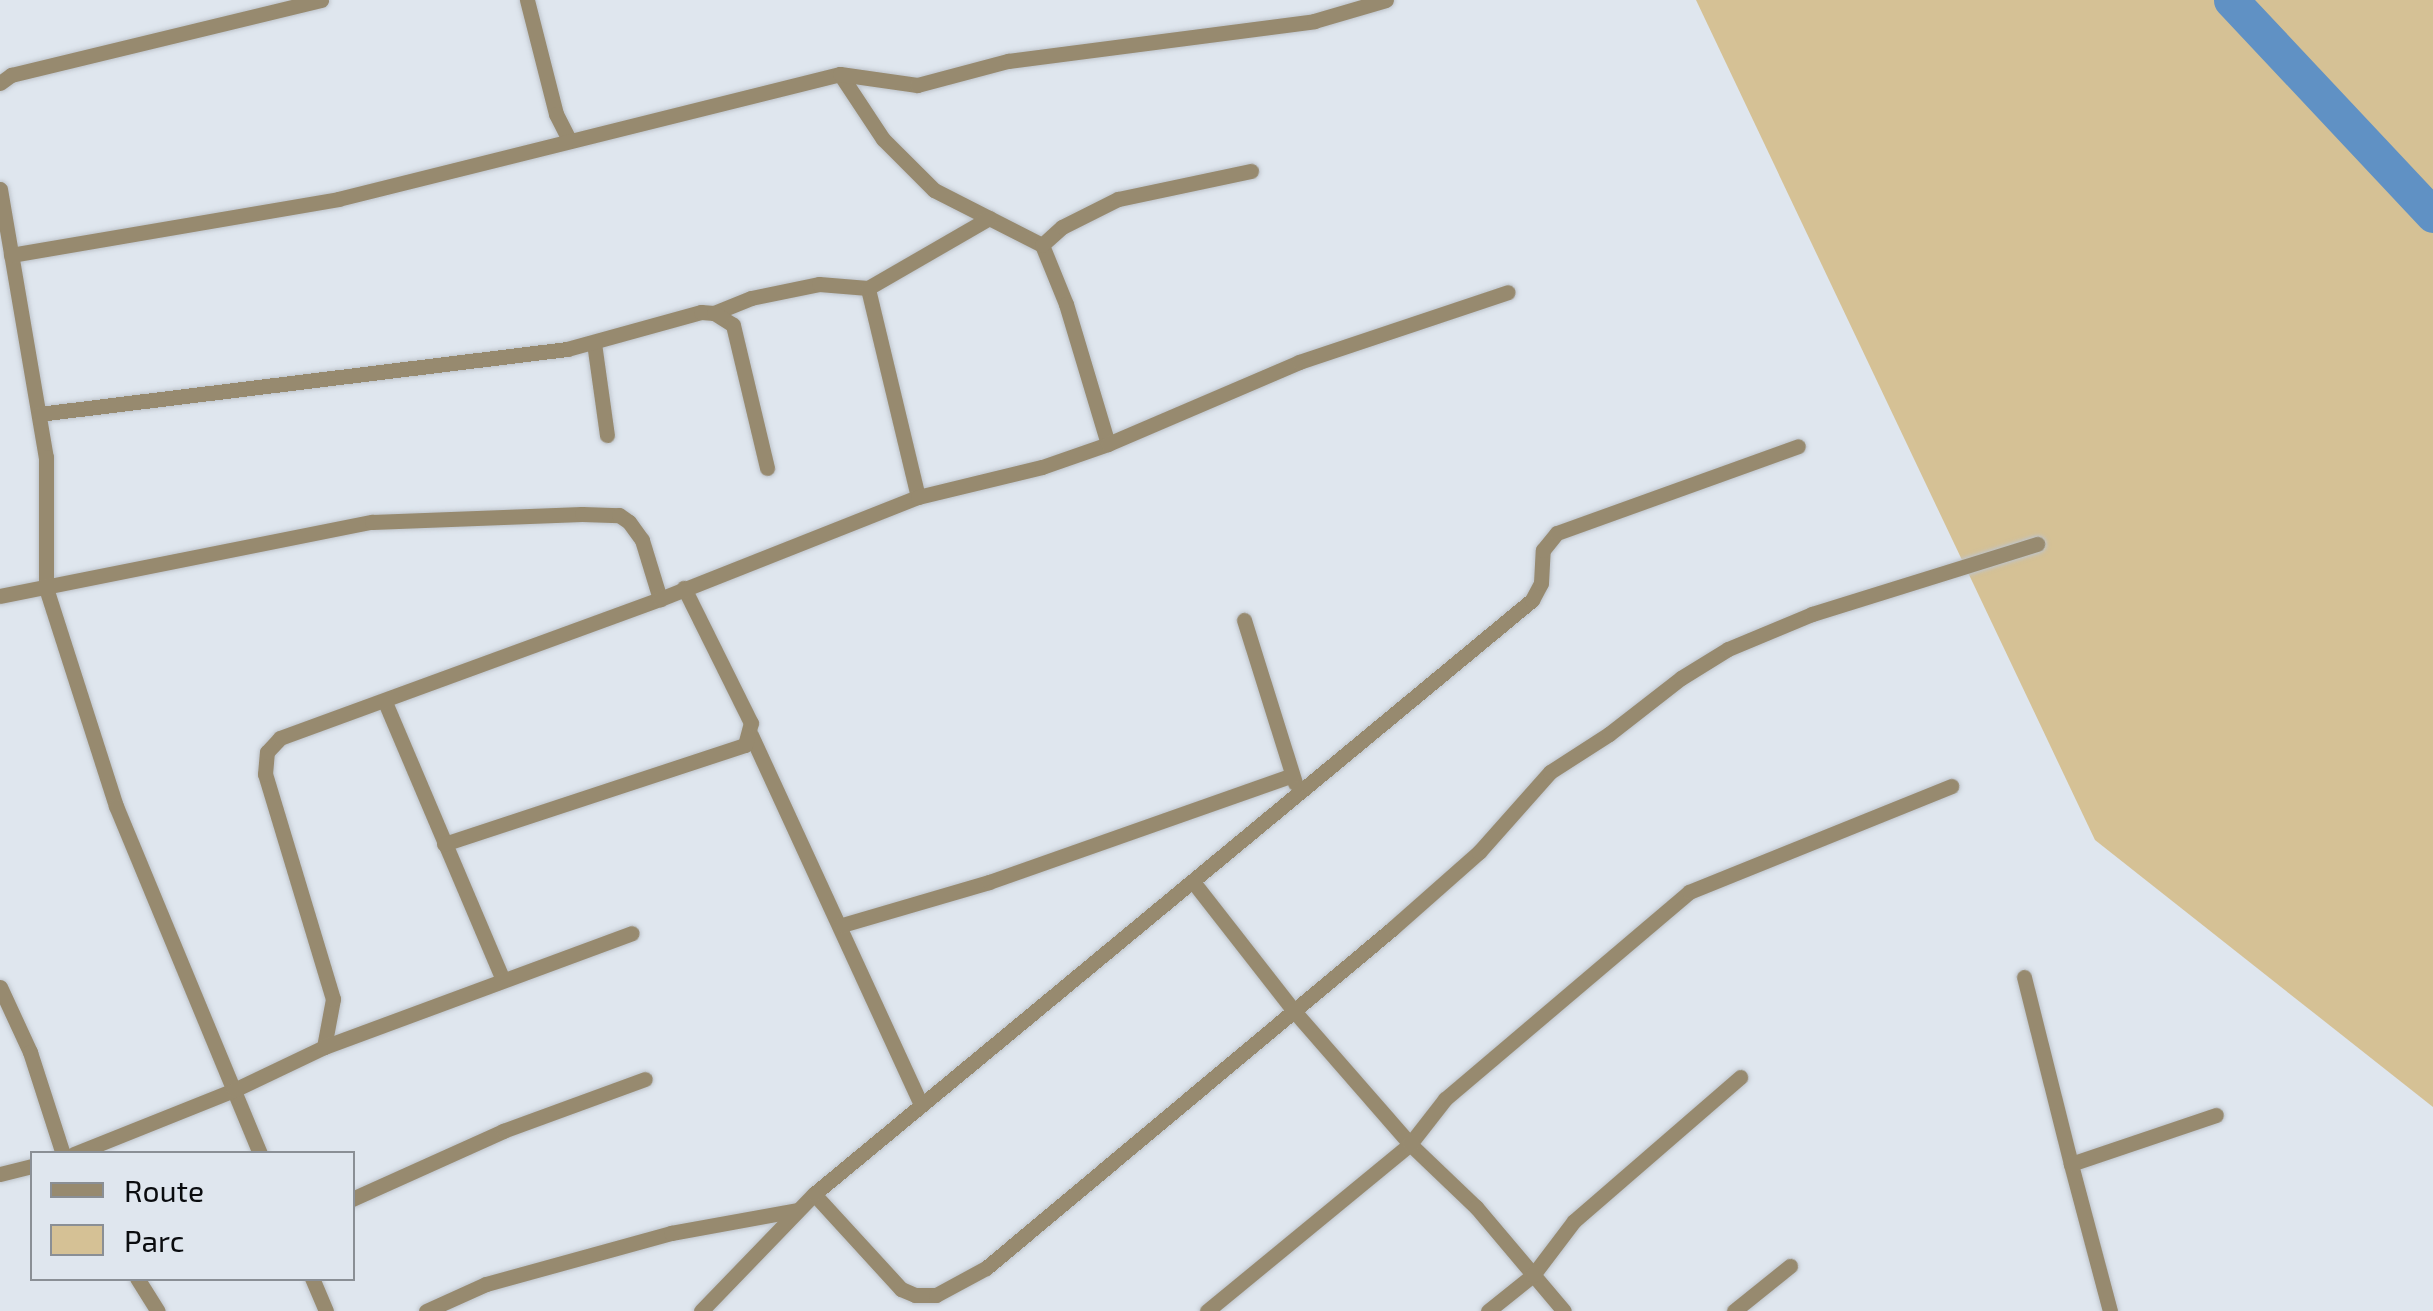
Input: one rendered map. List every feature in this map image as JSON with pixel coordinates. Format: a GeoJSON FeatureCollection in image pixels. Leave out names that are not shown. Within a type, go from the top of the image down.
{"type":"FeatureCollection","features":[{"type":"Feature","properties":{"kind":"street"},"geometry":{"type":"LineString","coordinates":[[0,83],[12,75],[321,0]]}},
{"type":"Feature","properties":{"kind":"street"},"geometry":{"type":"LineString","coordinates":[[528,0],[556,114],[570,141]]}},
{"type":"Feature","properties":{"kind":"street"},"geometry":{"type":"LineString","coordinates":[[8,263],[338,199],[840,74],[918,85],[1008,61],[1314,22],[1386,0]]}},
{"type":"Feature","properties":{"kind":"street"},"geometry":{"type":"LineString","coordinates":[[840,74],[904,163],[934,190],[1042,245],[1066,304],[1108,444]]}},
{"type":"Feature","properties":{"kind":"street"},"geometry":{"type":"LineString","coordinates":[[1042,245],[1062,226],[1118,199],[1251,171]]}},
{"type":"Feature","properties":{"kind":"street"},"geometry":{"type":"LineString","coordinates":[[0,189],[8,263],[39,414],[48,489],[46,588],[116,806],[259,1151]]}},
{"type":"Feature","properties":{"kind":"street"},"geometry":{"type":"LineString","coordinates":[[714,313],[750,298],[819,284],[868,288],[990,218]]}},
{"type":"Feature","properties":{"kind":"street"},"geometry":{"type":"LineString","coordinates":[[868,288],[918,498]]}},
{"type":"Feature","properties":{"kind":"street"},"geometry":{"type":"LineString","coordinates":[[324,1047],[333,1000],[265,774],[267,752],[280,738],[660,599],[918,498],[1042,467],[1108,444],[1299,362],[1508,292]]}},
{"type":"Feature","properties":{"kind":"street"},"geometry":{"type":"LineString","coordinates":[[39,414],[594,343],[701,312],[714,313],[733,324],[767,468]]}},
{"type":"Feature","properties":{"kind":"street"},"geometry":{"type":"LineString","coordinates":[[594,343],[607,435]]}},
{"type":"Feature","properties":{"kind":"street"},"geometry":{"type":"LineString","coordinates":[[701,1311],[814,1194],[1300,796],[1532,600],[1541,583],[1543,550],[1557,534],[1798,446]]}},
{"type":"Feature","properties":{"kind":"street"},"geometry":{"type":"LineString","coordinates":[[0,596],[372,522],[582,514],[619,515],[630,522],[642,540],[660,599]]}},
{"type":"Feature","properties":{"kind":"street"},"geometry":{"type":"LineString","coordinates":[[814,1194],[902,1289],[915,1296],[936,1295],[986,1268],[1294,1011],[1480,852],[1550,772],[1609,734],[1681,678],[1728,649],[1812,614],[2037,544]]}},
{"type":"Feature","properties":{"kind":"street"},"geometry":{"type":"LineString","coordinates":[[444,844],[744,744],[751,723],[684,588]]}},
{"type":"Feature","properties":{"kind":"street"},"geometry":{"type":"LineString","coordinates":[[1244,620],[1300,796]]}},
{"type":"Feature","properties":{"kind":"street"},"geometry":{"type":"LineString","coordinates":[[385,702],[502,980]]}},
{"type":"Feature","properties":{"kind":"street"},"geometry":{"type":"LineString","coordinates":[[750,735],[922,1104]]}},
{"type":"Feature","properties":{"kind":"street"},"geometry":{"type":"LineString","coordinates":[[842,926],[988,882],[1292,775]]}},
{"type":"Feature","properties":{"kind":"street"},"geometry":{"type":"LineString","coordinates":[[1206,1311],[1410,1144],[1445,1099],[1689,892],[1951,786]]}},
{"type":"Feature","properties":{"kind":"street"},"geometry":{"type":"LineString","coordinates":[[1194,883],[1294,1011],[1410,1144],[1476,1208],[1564,1311]]}},
{"type":"Feature","properties":{"kind":"street"},"geometry":{"type":"LineString","coordinates":[[82,1151],[234,1090],[324,1047],[632,933]]}},
{"type":"Feature","properties":{"kind":"street"},"geometry":{"type":"LineString","coordinates":[[2024,977],[2110,1311]]}},
{"type":"Feature","properties":{"kind":"street"},"geometry":{"type":"LineString","coordinates":[[0,988],[30,1052],[62,1151]]}},
{"type":"Feature","properties":{"kind":"street"},"geometry":{"type":"LineString","coordinates":[[1488,1311],[1532,1275],[1574,1222],[1740,1078]]}},
{"type":"Feature","properties":{"kind":"street"},"geometry":{"type":"LineString","coordinates":[[355,1198],[503,1131],[646,1079]]}},
{"type":"Feature","properties":{"kind":"street"},"geometry":{"type":"LineString","coordinates":[[2072,1164],[2216,1114]]}},
{"type":"Feature","properties":{"kind":"street"},"geometry":{"type":"LineString","coordinates":[[0,1174],[30,1166]]}},
{"type":"Feature","properties":{"kind":"street"},"geometry":{"type":"LineString","coordinates":[[426,1311],[486,1284],[671,1234],[799,1209]]}},
{"type":"Feature","properties":{"kind":"street"},"geometry":{"type":"LineString","coordinates":[[1734,1311],[1790,1266]]}},
{"type":"Feature","properties":{"kind":"street"},"geometry":{"type":"LineString","coordinates":[[139,1281],[158,1311]]}},
{"type":"Feature","properties":{"kind":"street"},"geometry":{"type":"LineString","coordinates":[[313,1281],[326,1311]]}},
{"type":"Feature","properties":{"kind":"green space"},"geometry":{"type":"Polygon","coordinates":[[[1696,0],[2433,0],[2433,1107],[2095,840],[1696,0]]]}},
{"type":"Feature","properties":{"kind":"waterway"},"geometry":{"type":"LineString","coordinates":[[2231,0],[2433,215]]}}]}
